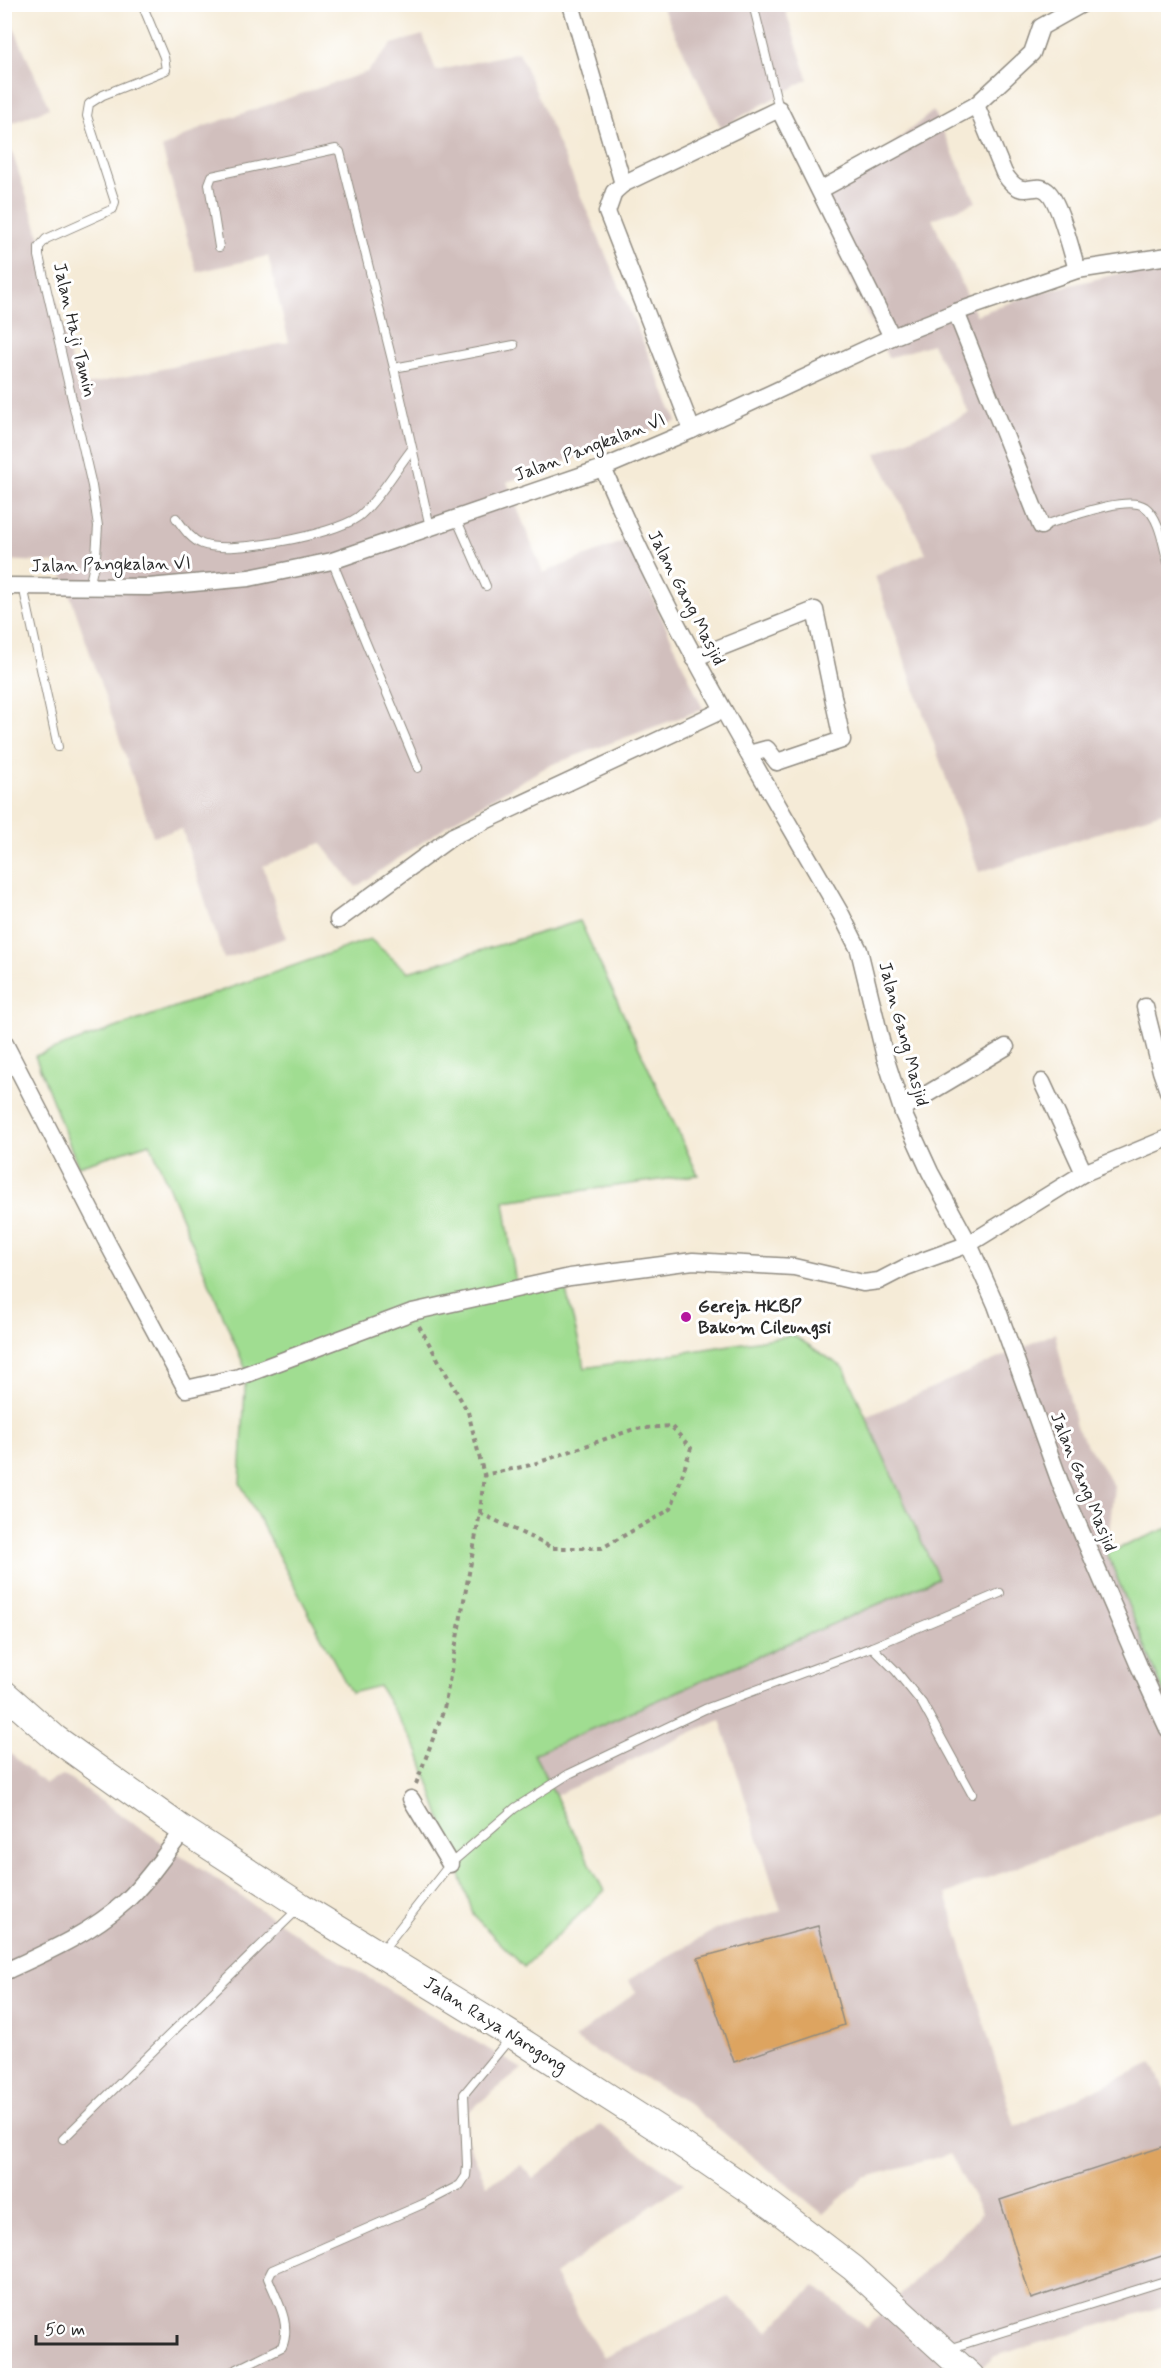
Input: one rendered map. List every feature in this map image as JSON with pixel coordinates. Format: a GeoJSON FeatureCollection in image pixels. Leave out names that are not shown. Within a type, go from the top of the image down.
{"type":"FeatureCollection","features":[{"type":"Feature","properties":{"kind":"main road","name":"Jalan Raya Narogong"},"geometry":{"type":"LineString","coordinates":[[4,1693],[56,1738],[184,1830],[301,1906],[512,2035],[668,2135],[772,2206],[853,2268],[971,2376]]}},
{"type":"Feature","properties":{"kind":"street"},"geometry":{"type":"LineString","coordinates":[[571,4],[623,184]]}},
{"type":"Feature","properties":{"kind":"street"},"geometry":{"type":"LineString","coordinates":[[820,190],[976,105],[1032,53],[1041,27],[1082,4]]}},
{"type":"Feature","properties":{"kind":"street"},"geometry":{"type":"LineString","coordinates":[[976,105],[1010,183],[1020,190],[1043,189],[1049,192],[1056,203],[1077,270]]}},
{"type":"Feature","properties":{"kind":"street"},"geometry":{"type":"LineString","coordinates":[[692,430],[607,212],[614,192],[623,184],[779,109],[892,337]]}},
{"type":"Feature","properties":{"kind":"street","name":"Jalan Pangkalan VI"},"geometry":{"type":"LineString","coordinates":[[4,586],[149,587],[249,578],[332,561],[603,468],[692,430],[892,337],[956,312],[1077,270],[1168,256]]}},
{"type":"Feature","properties":{"kind":"street"},"geometry":{"type":"LineString","coordinates":[[956,312],[1041,526]]}},
{"type":"Feature","properties":{"kind":"street","name":"Jalan Gang Masjid"},"geometry":{"type":"LineString","coordinates":[[603,468],[632,536],[694,658],[859,950],[885,1057],[902,1109],[930,1172],[969,1244],[996,1305],[1060,1485],[1168,1729]]}},
{"type":"Feature","properties":{"kind":"street"},"geometry":{"type":"LineString","coordinates":[[694,658],[815,610],[842,740],[777,762],[767,749],[749,754]]}},
{"type":"Feature","properties":{"kind":"street"},"geometry":{"type":"LineString","coordinates":[[338,920],[453,836],[723,710]]}},
{"type":"Feature","properties":{"kind":"street"},"geometry":{"type":"LineString","coordinates":[[1145,1006],[1168,1091]]}},
{"type":"Feature","properties":{"kind":"street"},"geometry":{"type":"LineString","coordinates":[[4,1042],[186,1389],[239,1377],[412,1312],[570,1277],[693,1261],[794,1267],[863,1283],[879,1281],[969,1244],[1084,1173],[1168,1138]]}},
{"type":"Feature","properties":{"kind":"street"},"geometry":{"type":"LineString","coordinates":[[902,1109],[1006,1047]]}},
{"type":"Feature","properties":{"kind":"street"},"geometry":{"type":"LineString","coordinates":[[1042,1082],[1084,1173]]}},
{"type":"Feature","properties":{"kind":"street"},"geometry":{"type":"LineString","coordinates":[[411,1799],[450,1864]]}},
{"type":"Feature","properties":{"kind":"street"},"geometry":{"type":"LineString","coordinates":[[4,1972],[77,1938],[101,1922],[126,1900],[184,1830]]}},
{"type":"Feature","properties":{"kind":"lane","name":"Jalan Haji Tamin"},"geometry":{"type":"LineString","coordinates":[[89,587],[96,556],[98,526],[92,486],[39,256],[39,247],[46,239],[113,209],[115,202],[87,116],[89,104],[103,95],[166,70],[164,57],[142,4]]}},
{"type":"Feature","properties":{"kind":"lane"},"geometry":{"type":"LineString","coordinates":[[753,4],[779,109]]}},
{"type":"Feature","properties":{"kind":"lane"},"geometry":{"type":"LineString","coordinates":[[219,247],[209,184],[212,176],[339,150],[394,368],[430,527]]}},
{"type":"Feature","properties":{"kind":"lane"},"geometry":{"type":"LineString","coordinates":[[394,368],[514,345]]}},
{"type":"Feature","properties":{"kind":"lane"},"geometry":{"type":"LineString","coordinates":[[176,518],[191,537],[204,545],[254,546],[321,532],[356,518],[366,509],[412,448]]}},
{"type":"Feature","properties":{"kind":"lane"},"geometry":{"type":"LineString","coordinates":[[1041,526],[1133,502],[1146,508],[1155,521],[1168,562]]}},
{"type":"Feature","properties":{"kind":"lane"},"geometry":{"type":"LineString","coordinates":[[455,517],[486,586]]}},
{"type":"Feature","properties":{"kind":"lane"},"geometry":{"type":"LineString","coordinates":[[332,561],[418,768]]}},
{"type":"Feature","properties":{"kind":"lane"},"geometry":{"type":"LineString","coordinates":[[23,586],[58,747]]}},
{"type":"Feature","properties":{"kind":"lane"},"geometry":{"type":"LineString","coordinates":[[380,1954],[450,1864],[515,1808],[569,1774],[705,1709],[872,1647],[1000,1593]]}},
{"type":"Feature","properties":{"kind":"lane"},"geometry":{"type":"LineString","coordinates":[[872,1647],[896,1671],[922,1703],[972,1794]]}},
{"type":"Feature","properties":{"kind":"lane"},"geometry":{"type":"LineString","coordinates":[[63,2139],[301,1906]]}},
{"type":"Feature","properties":{"kind":"lane"},"geometry":{"type":"LineString","coordinates":[[224,2376],[282,2347],[286,2337],[285,2322],[268,2278],[272,2270],[423,2204],[460,2185],[466,2176],[467,2165],[464,2094],[512,2035]]}},
{"type":"Feature","properties":{"kind":"lane"},"geometry":{"type":"LineString","coordinates":[[945,2350],[1168,2280]]}},
{"type":"Feature","properties":{"kind":"path"},"geometry":{"type":"LineString","coordinates":[[411,1799],[444,1709],[480,1513],[484,1475],[468,1412],[412,1312]]}},
{"type":"Feature","properties":{"kind":"path"},"geometry":{"type":"LineString","coordinates":[[480,1513],[552,1548],[602,1548],[671,1509],[691,1448],[671,1426],[634,1429],[531,1465],[484,1475]]}},
{"type":"Feature","properties":{"kind":"shaded area"},"geometry":{"type":"Polygon","coordinates":[[[661,5],[797,5],[785,9],[808,79],[721,128],[661,5]]]}},
{"type":"Feature","properties":{"kind":"shaded area"},"geometry":{"type":"Polygon","coordinates":[[[5,7],[49,108],[4,126],[5,7]]]}},
{"type":"Feature","properties":{"kind":"shaded area"},"geometry":{"type":"Polygon","coordinates":[[[423,35],[436,71],[519,52],[677,421],[507,482],[543,573],[627,540],[703,709],[548,766],[455,820],[356,887],[321,843],[263,866],[286,938],[224,959],[182,829],[153,836],[59,563],[5,560],[4,128],[47,258],[77,387],[289,342],[268,256],[197,272],[162,148],[205,126],[367,72],[392,44],[423,35]]]}},
{"type":"Feature","properties":{"kind":"shaded area"},"geometry":{"type":"Polygon","coordinates":[[[933,111],[976,202],[932,219],[976,315],[1037,293],[1168,262],[1168,810],[979,872],[875,576],[926,553],[876,454],[969,413],[932,344],[888,358],[810,193],[884,151],[933,111]]]}},
{"type":"Feature","properties":{"kind":"shaded area"},"geometry":{"type":"Polygon","coordinates":[[[1055,1333],[1076,1427],[1114,1486],[1107,1553],[1168,1703],[1168,1810],[946,1894],[1015,2127],[1152,2063],[1168,2097],[1168,2305],[995,2356],[974,2375],[5,2375],[4,1748],[45,1784],[63,1775],[305,1940],[522,2069],[469,2111],[466,2137],[487,2185],[521,2165],[533,2179],[600,2125],[684,2183],[554,2275],[603,2358],[729,2297],[768,2331],[815,2286],[867,2328],[982,2213],[950,2154],[863,2178],[823,2214],[686,2102],[574,2039],[636,1992],[628,1980],[716,1929],[781,1911],[720,1719],[555,1796],[533,1754],[938,1578],[866,1417],[1055,1333]]]}},
{"type":"Feature","properties":{"kind":"green space"},"geometry":{"type":"Polygon","coordinates":[[[580,921],[698,1175],[504,1201],[516,1285],[565,1286],[585,1368],[793,1335],[844,1368],[938,1578],[534,1754],[604,1891],[524,1967],[474,1916],[418,1751],[379,1686],[351,1693],[240,1483],[246,1370],[150,1143],[78,1166],[35,1056],[370,939],[408,972],[580,921]]]}},
{"type":"Feature","properties":{"kind":"green space"},"geometry":{"type":"Polygon","coordinates":[[[1168,1528],[1168,1703],[1107,1553],[1168,1528]]]}},
{"type":"Feature","properties":{"kind":"building"},"geometry":{"type":"Polygon","coordinates":[[[818,1926],[844,2025],[734,2062],[698,1958],[818,1926]]]}},
{"type":"Feature","properties":{"kind":"building"},"geometry":{"type":"Polygon","coordinates":[[[1168,2145],[1168,2254],[1031,2299],[1000,2200],[1168,2145]]]}},
{"type":"Feature","properties":{"kind":"place","name":"Gereja HKBP Bakom Cileungsi"},"geometry":{"type":"Point","coordinates":[686,1317]}}]}
